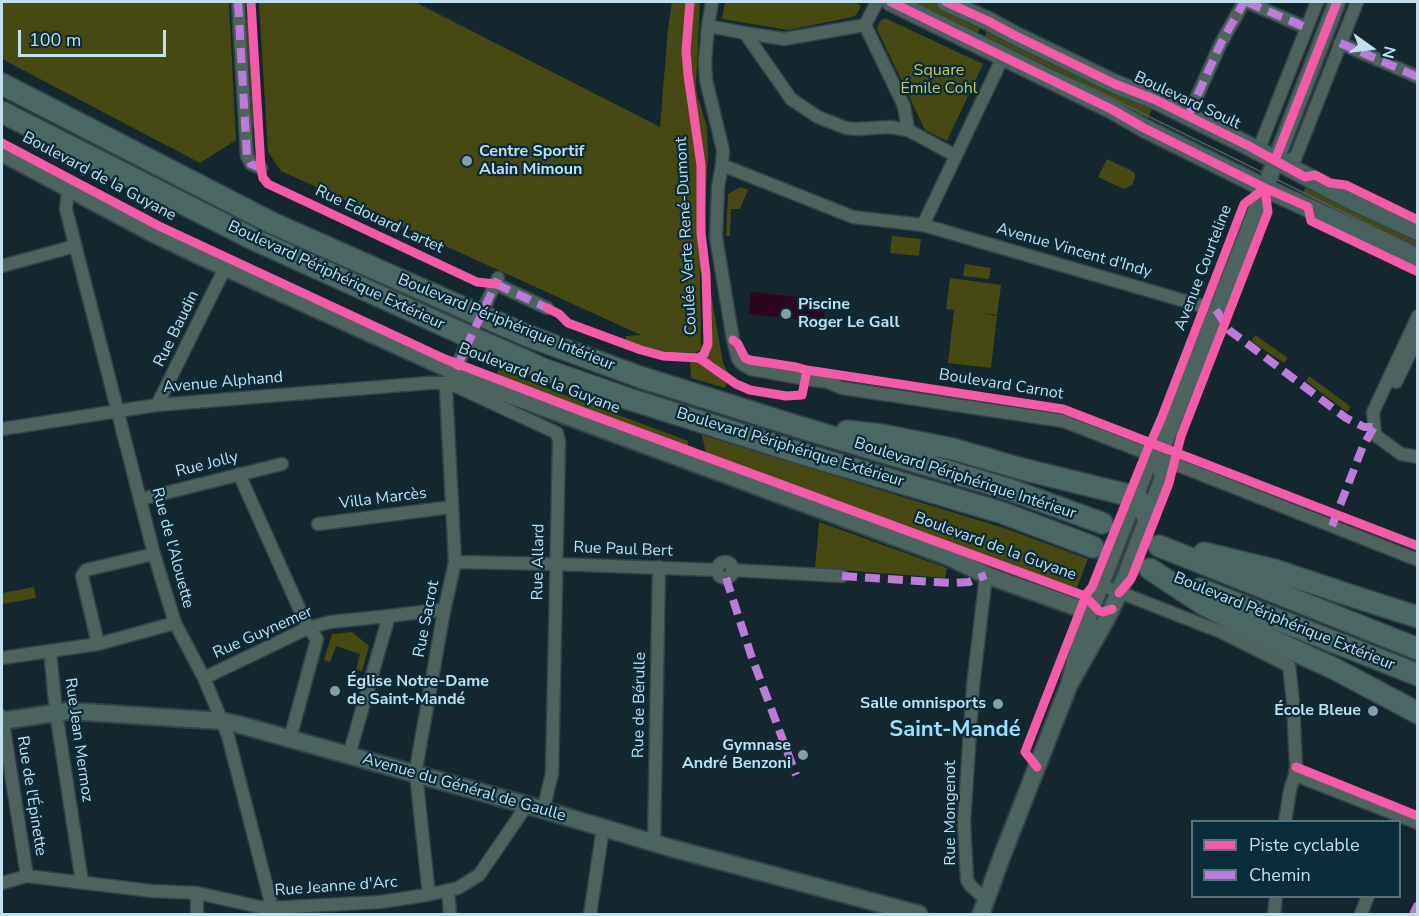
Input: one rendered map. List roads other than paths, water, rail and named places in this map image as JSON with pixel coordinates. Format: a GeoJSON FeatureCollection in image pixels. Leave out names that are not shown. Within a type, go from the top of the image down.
{"type":"FeatureCollection","features":[{"type":"Feature","properties":{"kind":"highway","name":"Boulevard Périphérique Intérieur"},"geometry":{"type":"LineString","coordinates":[[2,84],[272,223],[536,339],[640,377],[1011,490],[1102,523]]}},
{"type":"Feature","properties":{"kind":"highway","name":"Boulevard Périphérique Extérieur"},"geometry":{"type":"LineString","coordinates":[[2,112],[255,240],[543,369],[800,453],[1003,513],[1093,547]]}},
{"type":"Feature","properties":{"kind":"highway"},"geometry":{"type":"LineString","coordinates":[[799,426],[882,435],[953,448],[1022,469],[1135,497],[1142,503],[1148,517]]}},
{"type":"Feature","properties":{"kind":"highway"},"geometry":{"type":"LineString","coordinates":[[1418,617],[1275,570],[1215,555],[1159,546],[1418,650]]}},
{"type":"Feature","properties":{"kind":"highway","name":"Boulevard Périphérique Extérieur"},"geometry":{"type":"LineString","coordinates":[[1418,675],[1150,569],[1210,608],[1267,638],[1333,668],[1418,714]]}},
{"type":"Feature","properties":{"kind":"main road"},"geometry":{"type":"LineString","coordinates":[[891,2],[1111,109],[1144,128],[1265,188],[1418,258]]}},
{"type":"Feature","properties":{"kind":"main road","name":"Boulevard Soult"},"geometry":{"type":"LineString","coordinates":[[946,2],[1115,84],[1156,100],[1275,160],[1293,164],[1351,200],[1418,231]]}},
{"type":"Feature","properties":{"kind":"main road","name":"Avenue Courteline"},"geometry":{"type":"LineString","coordinates":[[1070,685],[1090,612],[1146,469],[1158,458],[1337,2]]}},
{"type":"Feature","properties":{"kind":"main road","name":"Boulevard de la Guyane"},"geometry":{"type":"LineString","coordinates":[[2,153],[150,232],[452,378],[488,387],[950,557],[986,575],[1090,612]]}},
{"type":"Feature","properties":{"kind":"main road","name":"Avenue Courteline"},"geometry":{"type":"LineString","coordinates":[[1070,685],[1119,593],[1163,477],[1158,458]]}},
{"type":"Feature","properties":{"kind":"main road"},"geometry":{"type":"LineString","coordinates":[[984,908],[1002,856],[1070,685]]}},
{"type":"Feature","properties":{"kind":"main road","name":"Avenue du Général de Gaulle"},"geometry":{"type":"LineString","coordinates":[[2,721],[68,711],[222,721],[237,724],[535,807],[654,843],[919,915]]}},
{"type":"Feature","properties":{"kind":"street"},"geometry":{"type":"LineString","coordinates":[[238,2],[248,156],[251,164],[261,168]]}},
{"type":"Feature","properties":{"kind":"street","name":"Boulevard Carnot"},"geometry":{"type":"LineString","coordinates":[[712,2],[705,63],[706,80],[723,150],[718,187],[716,237],[733,340],[741,363],[751,369],[828,382],[842,388],[1063,421],[1418,560]]}},
{"type":"Feature","properties":{"kind":"street"},"geometry":{"type":"LineString","coordinates":[[865,25],[877,2]]}},
{"type":"Feature","properties":{"kind":"street"},"geometry":{"type":"LineString","coordinates":[[1188,116],[1221,43],[1245,2],[1307,28]]}},
{"type":"Feature","properties":{"kind":"street"},"geometry":{"type":"LineString","coordinates":[[1258,151],[1317,2]]}},
{"type":"Feature","properties":{"kind":"street"},"geometry":{"type":"LineString","coordinates":[[1293,164],[1357,2]]}},
{"type":"Feature","properties":{"kind":"street"},"geometry":{"type":"LineString","coordinates":[[708,27],[784,39],[865,25]]}},
{"type":"Feature","properties":{"kind":"street"},"geometry":{"type":"LineString","coordinates":[[865,25],[904,106],[908,130]]}},
{"type":"Feature","properties":{"kind":"street"},"geometry":{"type":"LineString","coordinates":[[745,33],[790,99],[818,117],[846,128],[890,127],[908,130],[956,156]]}},
{"type":"Feature","properties":{"kind":"street"},"geometry":{"type":"LineString","coordinates":[[1340,43],[1418,77]]}},
{"type":"Feature","properties":{"kind":"street"},"geometry":{"type":"LineString","coordinates":[[923,225],[1003,57]]}},
{"type":"Feature","properties":{"kind":"street","name":"Avenue Vincent d'Indy"},"geometry":{"type":"LineString","coordinates":[[722,165],[853,217],[923,225],[1216,310]]}},
{"type":"Feature","properties":{"kind":"street","name":"Rue de l'Alouette"},"geometry":{"type":"LineString","coordinates":[[68,189],[66,209],[154,554],[175,623],[204,678],[228,736],[270,899],[270,911]]}},
{"type":"Feature","properties":{"kind":"street"},"geometry":{"type":"LineString","coordinates":[[2,266],[75,246]]}},
{"type":"Feature","properties":{"kind":"street","name":"Rue Baudin"},"geometry":{"type":"LineString","coordinates":[[157,405],[225,268]]}},
{"type":"Feature","properties":{"kind":"street"},"geometry":{"type":"LineString","coordinates":[[452,378],[497,281],[547,308]]}},
{"type":"Feature","properties":{"kind":"street"},"geometry":{"type":"LineString","coordinates":[[1418,316],[1373,412],[1375,435],[1401,454],[1418,457]]}},
{"type":"Feature","properties":{"kind":"street"},"geometry":{"type":"LineString","coordinates":[[1374,427],[1418,337]]}},
{"type":"Feature","properties":{"kind":"street","name":"Avenue Alphand"},"geometry":{"type":"LineString","coordinates":[[2,429],[157,405],[429,383],[452,378]]}},
{"type":"Feature","properties":{"kind":"street","name":"Rue Sacrot"},"geometry":{"type":"LineString","coordinates":[[431,894],[428,886],[416,774],[444,611],[455,562],[446,394],[452,378]]}},
{"type":"Feature","properties":{"kind":"street","name":"Rue Allard"},"geometry":{"type":"LineString","coordinates":[[452,378],[557,433],[559,442],[552,774],[535,807]]}},
{"type":"Feature","properties":{"kind":"street","name":"Rue Jolly"},"geometry":{"type":"LineString","coordinates":[[141,499],[282,464]]}},
{"type":"Feature","properties":{"kind":"street"},"geometry":{"type":"LineString","coordinates":[[239,474],[308,628],[317,639],[290,739]]}},
{"type":"Feature","properties":{"kind":"street","name":"Villa Marcès"},"geometry":{"type":"LineString","coordinates":[[318,524],[452,507]]}},
{"type":"Feature","properties":{"kind":"street"},"geometry":{"type":"LineString","coordinates":[[98,644],[82,576],[86,570],[154,554]]}},
{"type":"Feature","properties":{"kind":"street","name":"Rue Paul Bert"},"geometry":{"type":"LineString","coordinates":[[455,562],[717,570],[723,578],[729,576],[732,570],[842,576]]}},
{"type":"Feature","properties":{"kind":"street","name":"Rue de Bérulle"},"geometry":{"type":"LineString","coordinates":[[654,843],[659,567]]}},
{"type":"Feature","properties":{"kind":"street","name":"Rue Mongenot"},"geometry":{"type":"LineString","coordinates":[[984,908],[967,880],[964,822],[973,686],[986,575]]}},
{"type":"Feature","properties":{"kind":"street"},"geometry":{"type":"LineString","coordinates":[[1101,585],[1221,632],[1289,666],[1293,702],[1295,775],[1285,820]]}},
{"type":"Feature","properties":{"kind":"street","name":"Rue Guynemer"},"geometry":{"type":"LineString","coordinates":[[204,678],[308,628],[330,622],[444,611]]}},
{"type":"Feature","properties":{"kind":"street"},"geometry":{"type":"LineString","coordinates":[[1090,612],[1100,620],[1107,618]]}},
{"type":"Feature","properties":{"kind":"street"},"geometry":{"type":"LineString","coordinates":[[349,755],[389,616]]}},
{"type":"Feature","properties":{"kind":"street"},"geometry":{"type":"LineString","coordinates":[[2,658],[98,644],[175,623]]}},
{"type":"Feature","properties":{"kind":"street","name":"Rue Jean Mermoz"},"geometry":{"type":"LineString","coordinates":[[50,651],[56,712],[82,882]]}},
{"type":"Feature","properties":{"kind":"street","name":"Rue de l'Épinette"},"geometry":{"type":"LineString","coordinates":[[2,716],[27,876]]}},
{"type":"Feature","properties":{"kind":"street"},"geometry":{"type":"LineString","coordinates":[[1295,775],[1399,819],[1418,824]]}},
{"type":"Feature","properties":{"kind":"street","name":"Rue Jeanne d'Arc"},"geometry":{"type":"LineString","coordinates":[[2,883],[27,876],[152,891],[197,893],[270,911],[380,902],[458,888],[479,875],[535,807]]}},
{"type":"Feature","properties":{"kind":"street"},"geometry":{"type":"LineString","coordinates":[[590,915],[603,828]]}},
{"type":"Feature","properties":{"kind":"street"},"geometry":{"type":"LineString","coordinates":[[448,890],[450,915]]}},
{"type":"Feature","properties":{"kind":"street"},"geometry":{"type":"LineString","coordinates":[[197,893],[197,915]]}},
{"type":"Feature","properties":{"kind":"street"},"geometry":{"type":"LineString","coordinates":[[1274,915],[1276,898]]}},
{"type":"Feature","properties":{"kind":"street"},"geometry":{"type":"LineString","coordinates":[[1361,915],[1368,898]]}},
{"type":"Feature","properties":{"kind":"tunnel"},"geometry":{"type":"LineString","coordinates":[[1093,547],[1150,569]]}},
{"type":"Feature","properties":{"kind":"tram line"},"geometry":{"type":"LineString","coordinates":[[912,2],[1418,249]]}},
{"type":"Feature","properties":{"kind":"place","name":"Centre Sportif Alain Mimoun"},"geometry":{"type":"Point","coordinates":[467,161]}},
{"type":"Feature","properties":{"kind":"place","name":"Piscine Roger Le Gall"},"geometry":{"type":"Point","coordinates":[786,314]}},
{"type":"Feature","properties":{"kind":"place","name":"Église Notre-Dame de Saint-Mandé"},"geometry":{"type":"Point","coordinates":[335,691]}},
{"type":"Feature","properties":{"kind":"place","name":"Salle omnisports"},"geometry":{"type":"Point","coordinates":[998,704]}},
{"type":"Feature","properties":{"kind":"place","name":"École Bleue"},"geometry":{"type":"Point","coordinates":[1373,711]}},
{"type":"Feature","properties":{"kind":"place","name":"Gymnase André Benzoni"},"geometry":{"type":"Point","coordinates":[803,755]}},
{"type":"Feature","properties":{"kind":"district","name":"Saint-Mandé"},"geometry":{"type":"Point","coordinates":[955,731]}},
{"type":"Feature","properties":{"kind":"park label","name":"Square Émile Cohl"},"geometry":{"type":"Point","coordinates":[939,80]}}]}
